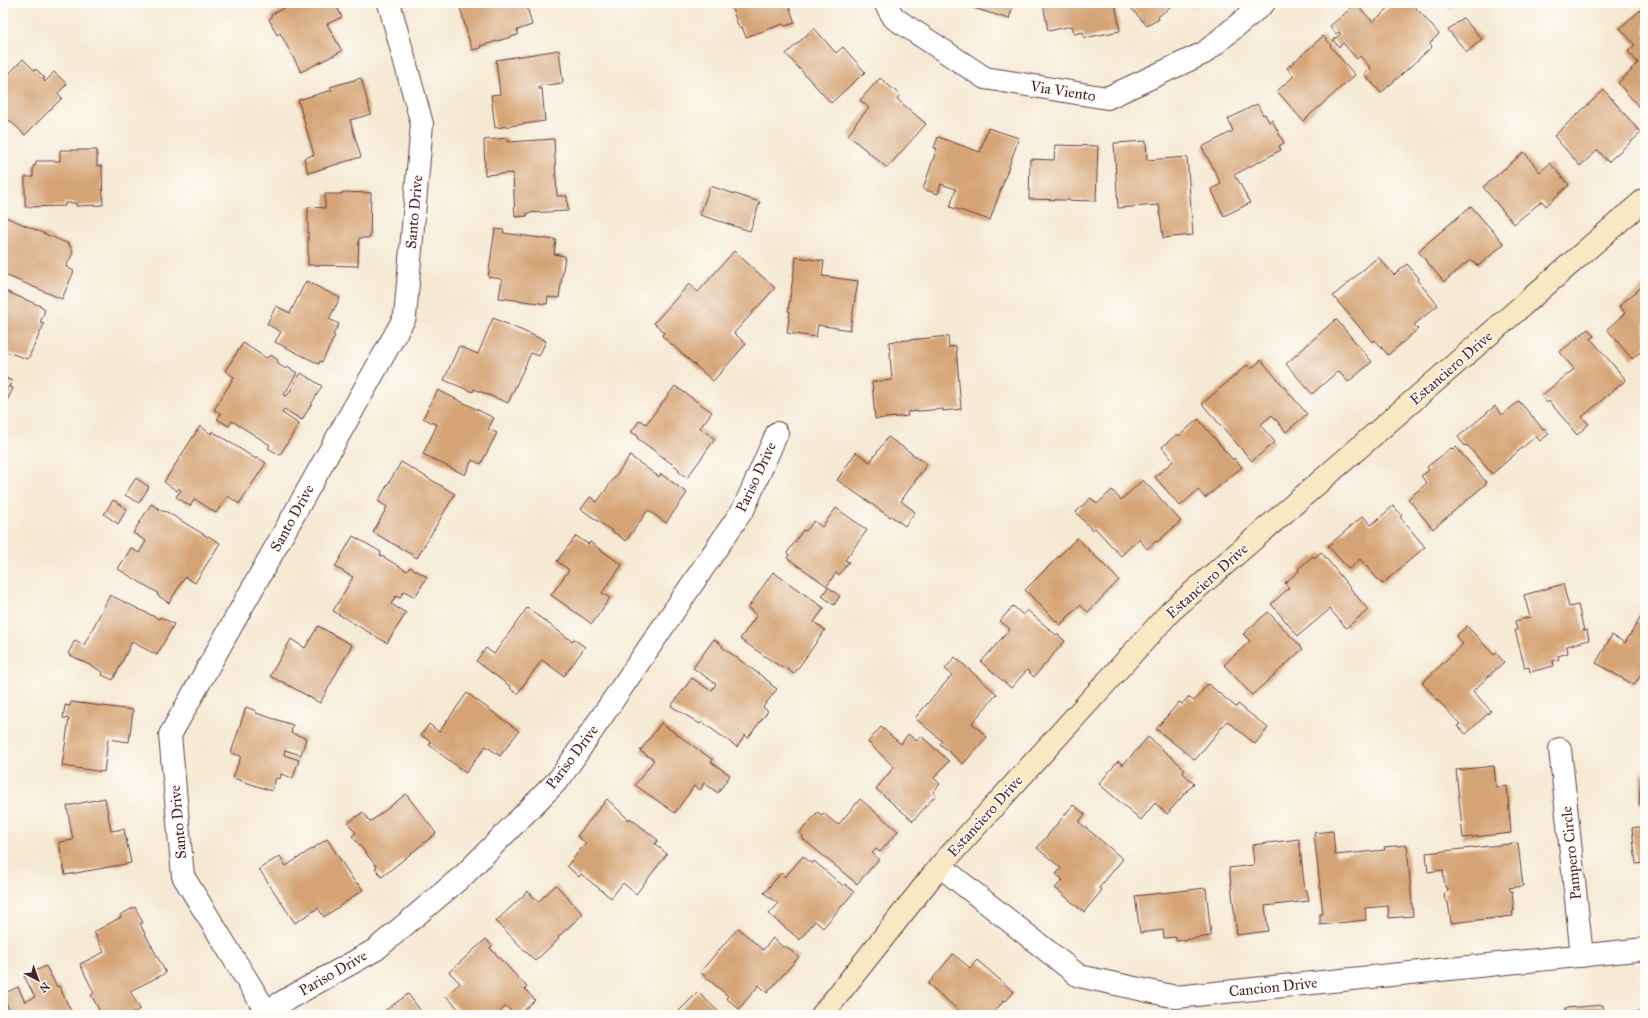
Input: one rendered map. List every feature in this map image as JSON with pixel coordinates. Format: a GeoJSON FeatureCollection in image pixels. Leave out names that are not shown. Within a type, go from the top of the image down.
{"type":"FeatureCollection","features":[{"type":"Feature","properties":{"kind":"street","name":"Santo Drive"},"geometry":{"type":"LineString","coordinates":[[263,1013],[183,876],[170,735],[405,317],[422,124],[389,3]]}},
{"type":"Feature","properties":{"kind":"street","name":"Via Viento"},"geometry":{"type":"LineString","coordinates":[[885,3],[894,18],[985,78],[1107,98],[1204,53],[1264,3]]}},
{"type":"Feature","properties":{"kind":"street","name":"Estanciero Drive"},"geometry":{"type":"LineString","coordinates":[[822,1015],[940,866],[1171,611],[1645,199]]}},
{"type":"Feature","properties":{"kind":"street","name":"Pariso Drive"},"geometry":{"type":"LineString","coordinates":[[263,1013],[375,950],[466,874],[560,778],[744,508],[777,433]]}},
{"type":"Feature","properties":{"kind":"street","name":"Pampero Circle"},"geometry":{"type":"LineString","coordinates":[[1560,750],[1582,956]]}},
{"type":"Feature","properties":{"kind":"street","name":"Cancion Drive"},"geometry":{"type":"LineString","coordinates":[[940,866],[1079,976],[1176,996],[1645,949]]}},
{"type":"Feature","properties":{"kind":"building"},"geometry":{"type":"Polygon","coordinates":[[[293,3],[335,3],[342,17],[327,24],[342,51],[301,72],[280,33],[277,35],[269,19],[272,17],[271,15],[293,3]]]}},
{"type":"Feature","properties":{"kind":"building"},"geometry":{"type":"Polygon","coordinates":[[[526,3],[532,25],[517,30],[518,35],[480,46],[481,48],[472,50],[459,4],[526,3]]]}},
{"type":"Feature","properties":{"kind":"building"},"geometry":{"type":"Polygon","coordinates":[[[730,3],[788,3],[795,23],[785,26],[783,24],[746,37],[742,27],[739,28],[730,3]]]}},
{"type":"Feature","properties":{"kind":"building"},"geometry":{"type":"Polygon","coordinates":[[[964,3],[1014,3],[1009,19],[964,5],[964,3]]]}},
{"type":"Feature","properties":{"kind":"building"},"geometry":{"type":"Polygon","coordinates":[[[1043,3],[1115,3],[1120,31],[1084,38],[1083,32],[1074,34],[1072,26],[1048,31],[1043,3]]]}},
{"type":"Feature","properties":{"kind":"building"},"geometry":{"type":"Polygon","coordinates":[[[1136,3],[1175,3],[1158,17],[1159,19],[1147,26],[1131,8],[1136,3]]]}},
{"type":"Feature","properties":{"kind":"building"},"geometry":{"type":"Polygon","coordinates":[[[1189,3],[1198,3],[1193,7],[1189,3]]]}},
{"type":"Feature","properties":{"kind":"building"},"geometry":{"type":"Polygon","coordinates":[[[1394,3],[1412,3],[1439,34],[1430,43],[1432,47],[1381,93],[1364,74],[1371,68],[1360,56],[1357,59],[1343,43],[1339,47],[1333,40],[1341,34],[1339,32],[1336,34],[1330,26],[1356,4],[1373,22],[1394,3]]]}},
{"type":"Feature","properties":{"kind":"building"},"geometry":{"type":"Polygon","coordinates":[[[1446,3],[1455,3],[1450,8],[1446,3]]]}},
{"type":"Feature","properties":{"kind":"building"},"geometry":{"type":"Polygon","coordinates":[[[1645,6],[1644,113],[1618,83],[1638,63],[1628,51],[1635,45],[1620,28],[1645,6]]]}},
{"type":"Feature","properties":{"kind":"building"},"geometry":{"type":"Polygon","coordinates":[[[1463,18],[1482,39],[1467,52],[1448,30],[1463,18]]]}},
{"type":"Feature","properties":{"kind":"building"},"geometry":{"type":"Polygon","coordinates":[[[814,28],[836,53],[843,47],[865,72],[831,103],[786,54],[814,28]]]}},
{"type":"Feature","properties":{"kind":"building"},"geometry":{"type":"Polygon","coordinates":[[[1323,36],[1355,75],[1303,121],[1277,91],[1294,76],[1287,68],[1323,36]]]}},
{"type":"Feature","properties":{"kind":"building"},"geometry":{"type":"Polygon","coordinates":[[[559,50],[563,83],[539,86],[539,89],[542,89],[545,121],[495,128],[491,95],[500,94],[496,60],[559,50]]]}},
{"type":"Feature","properties":{"kind":"building"},"geometry":{"type":"Polygon","coordinates":[[[23,59],[35,71],[36,69],[45,78],[43,79],[45,82],[54,72],[67,84],[58,93],[62,98],[25,135],[9,120],[3,126],[3,80],[23,59]]]}},
{"type":"Feature","properties":{"kind":"building"},"geometry":{"type":"Polygon","coordinates":[[[361,78],[371,114],[350,120],[361,157],[308,173],[304,158],[314,155],[298,100],[332,90],[330,87],[361,78]]]}},
{"type":"Feature","properties":{"kind":"building"},"geometry":{"type":"Polygon","coordinates":[[[880,78],[900,95],[897,99],[926,124],[887,168],[848,135],[855,126],[854,125],[869,108],[860,100],[880,78]]]}},
{"type":"Feature","properties":{"kind":"building"},"geometry":{"type":"Polygon","coordinates":[[[1604,90],[1641,133],[1608,162],[1598,150],[1580,166],[1554,136],[1604,90]]]}},
{"type":"Feature","properties":{"kind":"building"},"geometry":{"type":"Polygon","coordinates":[[[1257,104],[1269,122],[1272,120],[1284,143],[1279,146],[1281,150],[1234,175],[1250,203],[1224,216],[1211,189],[1221,184],[1202,147],[1233,131],[1228,119],[1257,104]]]}},
{"type":"Feature","properties":{"kind":"building"},"geometry":{"type":"Polygon","coordinates":[[[988,128],[1019,138],[990,220],[950,207],[956,189],[941,184],[938,194],[923,189],[937,148],[934,148],[938,137],[980,152],[988,128]]]}},
{"type":"Feature","properties":{"kind":"building"},"geometry":{"type":"Polygon","coordinates":[[[508,138],[508,142],[554,139],[557,196],[567,196],[568,211],[527,213],[527,216],[515,217],[513,173],[485,175],[484,140],[508,138]]]}},
{"type":"Feature","properties":{"kind":"building"},"geometry":{"type":"Polygon","coordinates":[[[1146,141],[1147,160],[1187,157],[1193,235],[1163,238],[1159,205],[1118,208],[1114,143],[1146,141]]]}},
{"type":"Feature","properties":{"kind":"building"},"geometry":{"type":"Polygon","coordinates":[[[1055,145],[1098,146],[1096,201],[1029,199],[1030,159],[1054,160],[1055,145]]]}},
{"type":"Feature","properties":{"kind":"building"},"geometry":{"type":"Polygon","coordinates":[[[60,150],[97,150],[97,166],[102,166],[103,205],[76,206],[76,203],[65,203],[65,206],[25,207],[25,177],[33,177],[33,166],[36,165],[36,161],[60,161],[60,150]]]}},
{"type":"Feature","properties":{"kind":"building"},"geometry":{"type":"Polygon","coordinates":[[[1524,152],[1540,172],[1550,163],[1569,185],[1546,206],[1542,201],[1514,224],[1483,187],[1524,152]]]}},
{"type":"Feature","properties":{"kind":"building"},"geometry":{"type":"Polygon","coordinates":[[[710,186],[760,202],[750,231],[700,215],[710,186]]]}},
{"type":"Feature","properties":{"kind":"building"},"geometry":{"type":"Polygon","coordinates":[[[342,192],[371,193],[370,238],[359,238],[358,266],[308,265],[308,207],[325,208],[325,194],[342,194],[342,192]]]}},
{"type":"Feature","properties":{"kind":"building"},"geometry":{"type":"Polygon","coordinates":[[[1471,206],[1504,244],[1478,266],[1471,259],[1444,282],[1418,251],[1471,206]]]}},
{"type":"Feature","properties":{"kind":"building"},"geometry":{"type":"Polygon","coordinates":[[[3,216],[69,244],[73,253],[66,267],[74,271],[62,299],[3,274],[3,216]]]}},
{"type":"Feature","properties":{"kind":"building"},"geometry":{"type":"Polygon","coordinates":[[[495,229],[504,230],[503,233],[556,240],[554,254],[565,256],[559,298],[548,297],[547,304],[499,298],[502,279],[488,277],[495,229]]]}},
{"type":"Feature","properties":{"kind":"building"},"geometry":{"type":"Polygon","coordinates":[[[734,251],[775,288],[734,333],[746,344],[713,381],[662,336],[664,332],[654,323],[689,284],[698,292],[734,251]]]}},
{"type":"Feature","properties":{"kind":"building"},"geometry":{"type":"Polygon","coordinates":[[[796,257],[824,261],[822,276],[858,281],[850,330],[818,325],[816,337],[787,333],[790,311],[788,311],[796,257]]]}},
{"type":"Feature","properties":{"kind":"building"},"geometry":{"type":"Polygon","coordinates":[[[1378,257],[1394,275],[1407,264],[1419,278],[1417,280],[1438,305],[1414,325],[1418,329],[1388,355],[1375,340],[1372,342],[1333,296],[1378,257]]]}},
{"type":"Feature","properties":{"kind":"building"},"geometry":{"type":"Polygon","coordinates":[[[306,281],[340,298],[329,319],[339,324],[333,335],[335,336],[322,362],[320,361],[319,364],[275,342],[281,332],[267,324],[276,306],[290,313],[306,281]]]}},
{"type":"Feature","properties":{"kind":"building"},"geometry":{"type":"Polygon","coordinates":[[[1645,284],[1645,348],[1632,359],[1607,329],[1625,313],[1619,306],[1645,284]]]}},
{"type":"Feature","properties":{"kind":"building"},"geometry":{"type":"Polygon","coordinates":[[[3,290],[43,307],[45,310],[40,323],[44,324],[28,359],[3,351],[3,290]]]}},
{"type":"Feature","properties":{"kind":"building"},"geometry":{"type":"Polygon","coordinates":[[[493,318],[546,341],[539,356],[531,353],[508,403],[474,389],[473,392],[444,380],[459,346],[478,354],[493,318]]]}},
{"type":"Feature","properties":{"kind":"building"},"geometry":{"type":"Polygon","coordinates":[[[1336,319],[1372,362],[1348,382],[1338,371],[1312,394],[1286,364],[1336,319]]]}},
{"type":"Feature","properties":{"kind":"building"},"geometry":{"type":"Polygon","coordinates":[[[1588,329],[1594,336],[1591,339],[1626,380],[1582,417],[1589,424],[1577,435],[1549,401],[1547,403],[1541,396],[1574,369],[1560,352],[1588,329]]]}},
{"type":"Feature","properties":{"kind":"building"},"geometry":{"type":"Polygon","coordinates":[[[948,336],[949,347],[956,346],[961,409],[907,412],[908,416],[875,419],[872,382],[892,380],[889,342],[948,336]]]}},
{"type":"Feature","properties":{"kind":"building"},"geometry":{"type":"Polygon","coordinates":[[[243,343],[266,358],[271,355],[278,360],[278,364],[297,373],[284,395],[287,396],[301,373],[322,386],[302,420],[284,409],[282,413],[299,424],[280,455],[268,448],[270,445],[232,421],[229,426],[217,419],[221,414],[214,410],[234,377],[225,371],[243,343]]]}},
{"type":"Feature","properties":{"kind":"building"},"geometry":{"type":"Polygon","coordinates":[[[1261,360],[1307,414],[1286,432],[1272,415],[1260,425],[1275,442],[1252,461],[1202,404],[1247,365],[1251,369],[1261,360]]]}},
{"type":"Feature","properties":{"kind":"building"},"geometry":{"type":"Polygon","coordinates":[[[3,377],[12,381],[9,387],[13,388],[6,403],[3,402],[3,377]]]}},
{"type":"Feature","properties":{"kind":"building"},"geometry":{"type":"Polygon","coordinates":[[[675,386],[712,412],[700,428],[715,439],[687,478],[678,471],[679,469],[631,432],[640,420],[646,424],[675,386]]]}},
{"type":"Feature","properties":{"kind":"building"},"geometry":{"type":"Polygon","coordinates":[[[438,390],[494,418],[488,429],[497,433],[481,464],[472,460],[465,475],[423,454],[437,425],[423,418],[438,390]]]}},
{"type":"Feature","properties":{"kind":"building"},"geometry":{"type":"Polygon","coordinates":[[[1519,401],[1549,434],[1540,441],[1536,436],[1492,474],[1467,445],[1465,446],[1458,437],[1495,406],[1502,415],[1519,401]]]}},
{"type":"Feature","properties":{"kind":"building"},"geometry":{"type":"Polygon","coordinates":[[[1198,419],[1233,460],[1234,458],[1242,467],[1205,498],[1198,490],[1180,506],[1155,477],[1173,461],[1162,447],[1177,434],[1179,436],[1198,419]]]}},
{"type":"Feature","properties":{"kind":"building"},"geometry":{"type":"Polygon","coordinates":[[[200,426],[211,434],[212,431],[256,459],[257,457],[266,463],[239,504],[228,496],[216,513],[195,499],[190,506],[176,497],[181,490],[179,488],[177,491],[164,482],[200,426]]]}},
{"type":"Feature","properties":{"kind":"building"},"geometry":{"type":"Polygon","coordinates":[[[888,437],[927,464],[901,501],[915,512],[905,526],[837,480],[856,452],[870,462],[888,437]]]}},
{"type":"Feature","properties":{"kind":"building"},"geometry":{"type":"Polygon","coordinates":[[[1456,447],[1487,483],[1433,529],[1408,499],[1427,483],[1421,476],[1429,470],[1427,467],[1451,448],[1453,450],[1456,447]]]}},
{"type":"Feature","properties":{"kind":"building"},"geometry":{"type":"Polygon","coordinates":[[[630,456],[659,477],[661,474],[687,493],[666,523],[648,510],[626,541],[581,509],[590,497],[597,502],[630,456]]]}},
{"type":"Feature","properties":{"kind":"building"},"geometry":{"type":"Polygon","coordinates":[[[401,462],[455,494],[417,558],[373,532],[387,507],[378,501],[401,462]]]}},
{"type":"Feature","properties":{"kind":"building"},"geometry":{"type":"Polygon","coordinates":[[[136,478],[149,487],[139,503],[125,495],[136,478]]]}},
{"type":"Feature","properties":{"kind":"building"},"geometry":{"type":"Polygon","coordinates":[[[1143,480],[1181,521],[1147,549],[1139,539],[1121,556],[1095,528],[1092,530],[1076,512],[1091,498],[1097,504],[1112,490],[1121,500],[1143,480]]]}},
{"type":"Feature","properties":{"kind":"building"},"geometry":{"type":"Polygon","coordinates":[[[113,500],[127,509],[118,524],[104,514],[113,500]]]}},
{"type":"Feature","properties":{"kind":"building"},"geometry":{"type":"Polygon","coordinates":[[[151,504],[220,543],[195,583],[185,577],[169,603],[157,595],[158,593],[118,569],[131,548],[139,553],[146,541],[133,533],[151,504]]]}},
{"type":"Feature","properties":{"kind":"building"},"geometry":{"type":"Polygon","coordinates":[[[1393,506],[1402,515],[1400,517],[1425,547],[1382,584],[1360,559],[1349,569],[1328,546],[1363,516],[1371,525],[1393,506]]]}},
{"type":"Feature","properties":{"kind":"building"},"geometry":{"type":"Polygon","coordinates":[[[836,508],[867,530],[845,560],[849,562],[839,575],[836,573],[827,586],[787,558],[789,555],[787,553],[803,530],[806,531],[814,521],[822,527],[836,508]]]}},
{"type":"Feature","properties":{"kind":"building"},"geometry":{"type":"Polygon","coordinates":[[[353,536],[381,552],[380,555],[407,571],[410,567],[427,577],[415,597],[404,591],[400,598],[396,596],[391,604],[406,613],[387,643],[333,611],[353,577],[335,567],[353,536]]]}},
{"type":"Feature","properties":{"kind":"building"},"geometry":{"type":"Polygon","coordinates":[[[576,536],[588,544],[590,542],[622,565],[602,593],[610,598],[592,624],[551,595],[569,570],[557,561],[576,536]]]}},
{"type":"Feature","properties":{"kind":"building"},"geometry":{"type":"Polygon","coordinates":[[[1077,538],[1119,580],[1088,612],[1080,605],[1060,625],[1025,590],[1077,538]]]}},
{"type":"Feature","properties":{"kind":"building"},"geometry":{"type":"Polygon","coordinates":[[[1321,552],[1368,610],[1346,628],[1330,609],[1298,636],[1271,604],[1289,588],[1285,583],[1299,571],[1298,569],[1313,556],[1314,558],[1321,552]]]}},
{"type":"Feature","properties":{"kind":"building"},"geometry":{"type":"Polygon","coordinates":[[[773,572],[824,608],[814,622],[825,630],[794,674],[783,666],[782,668],[740,639],[757,615],[748,608],[773,572]]]}},
{"type":"Feature","properties":{"kind":"building"},"geometry":{"type":"Polygon","coordinates":[[[1563,584],[1569,607],[1578,605],[1584,631],[1587,630],[1589,640],[1567,646],[1568,653],[1558,656],[1559,659],[1553,661],[1554,666],[1530,672],[1529,667],[1525,668],[1515,630],[1517,630],[1515,621],[1530,617],[1524,595],[1563,584]]]}},
{"type":"Feature","properties":{"kind":"building"},"geometry":{"type":"Polygon","coordinates":[[[828,587],[840,596],[834,605],[822,596],[828,587]]]}},
{"type":"Feature","properties":{"kind":"building"},"geometry":{"type":"Polygon","coordinates":[[[110,595],[159,619],[160,617],[174,624],[157,655],[132,642],[113,680],[102,675],[103,672],[68,654],[75,640],[84,645],[110,595]]]}},
{"type":"Feature","properties":{"kind":"building"},"geometry":{"type":"Polygon","coordinates":[[[1013,606],[1023,615],[1027,610],[1065,641],[1034,677],[1027,670],[1011,688],[981,662],[1010,629],[1000,621],[1013,606]]]}},
{"type":"Feature","properties":{"kind":"building"},"geometry":{"type":"Polygon","coordinates":[[[527,608],[572,641],[574,639],[585,647],[564,676],[542,660],[517,694],[510,688],[511,687],[476,661],[486,648],[494,654],[527,608]]]}},
{"type":"Feature","properties":{"kind":"building"},"geometry":{"type":"Polygon","coordinates":[[[1268,612],[1303,649],[1252,695],[1224,665],[1250,641],[1243,634],[1268,612]]]}},
{"type":"Feature","properties":{"kind":"building"},"geometry":{"type":"Polygon","coordinates":[[[1642,615],[1645,617],[1645,677],[1641,675],[1634,685],[1596,663],[1612,635],[1625,643],[1642,615]]]}},
{"type":"Feature","properties":{"kind":"building"},"geometry":{"type":"Polygon","coordinates":[[[318,626],[352,645],[320,703],[270,676],[291,639],[305,648],[318,626]]]}},
{"type":"Feature","properties":{"kind":"building"},"geometry":{"type":"Polygon","coordinates":[[[1467,626],[1494,655],[1496,653],[1504,662],[1473,691],[1491,711],[1466,734],[1457,726],[1460,724],[1422,683],[1463,644],[1456,636],[1467,626]]]}},
{"type":"Feature","properties":{"kind":"building"},"geometry":{"type":"Polygon","coordinates":[[[714,639],[723,646],[722,647],[777,689],[763,707],[768,711],[748,738],[745,735],[737,747],[702,722],[700,724],[671,706],[692,678],[711,691],[716,684],[693,668],[714,639]]]}},
{"type":"Feature","properties":{"kind":"building"},"geometry":{"type":"Polygon","coordinates":[[[955,657],[997,694],[972,723],[987,737],[963,764],[940,744],[942,741],[915,718],[952,675],[945,669],[955,657]]]}},
{"type":"Feature","properties":{"kind":"building"},"geometry":{"type":"Polygon","coordinates":[[[1208,684],[1236,707],[1238,704],[1268,728],[1255,744],[1227,721],[1195,760],[1156,729],[1179,702],[1182,704],[1188,697],[1194,701],[1208,684]]]}},
{"type":"Feature","properties":{"kind":"building"},"geometry":{"type":"Polygon","coordinates":[[[467,693],[519,731],[500,756],[486,746],[466,773],[429,745],[431,742],[421,735],[429,724],[439,732],[467,693]]]}},
{"type":"Feature","properties":{"kind":"building"},"geometry":{"type":"Polygon","coordinates":[[[71,702],[133,710],[129,742],[108,739],[104,772],[62,766],[69,719],[63,718],[65,705],[70,706],[71,702]]]}},
{"type":"Feature","properties":{"kind":"building"},"geometry":{"type":"Polygon","coordinates":[[[246,707],[256,711],[256,713],[293,725],[291,733],[306,738],[301,755],[285,750],[284,755],[299,760],[293,778],[281,774],[280,779],[276,778],[272,791],[233,778],[241,756],[231,753],[246,707]]]}},
{"type":"Feature","properties":{"kind":"building"},"geometry":{"type":"Polygon","coordinates":[[[661,723],[713,760],[711,762],[730,775],[718,793],[704,783],[700,790],[694,786],[675,813],[635,785],[654,760],[640,751],[661,723]]]}},
{"type":"Feature","properties":{"kind":"building"},"geometry":{"type":"Polygon","coordinates":[[[881,727],[901,744],[908,734],[917,741],[921,736],[949,761],[934,778],[940,784],[933,792],[936,795],[913,821],[876,789],[894,767],[868,742],[881,727]]]}},
{"type":"Feature","properties":{"kind":"building"},"geometry":{"type":"Polygon","coordinates":[[[1148,737],[1185,769],[1183,773],[1194,783],[1167,814],[1155,803],[1141,820],[1099,784],[1118,761],[1123,765],[1148,737]]]}},
{"type":"Feature","properties":{"kind":"building"},"geometry":{"type":"Polygon","coordinates":[[[1494,766],[1496,787],[1507,786],[1511,833],[1463,838],[1456,770],[1494,766]]]}},
{"type":"Feature","properties":{"kind":"building"},"geometry":{"type":"Polygon","coordinates":[[[1641,772],[1645,772],[1645,804],[1639,804],[1641,772]]]}},
{"type":"Feature","properties":{"kind":"building"},"geometry":{"type":"Polygon","coordinates":[[[406,794],[436,833],[382,877],[375,868],[377,867],[352,836],[356,833],[348,823],[363,812],[370,822],[406,794]]]}},
{"type":"Feature","properties":{"kind":"building"},"geometry":{"type":"Polygon","coordinates":[[[105,798],[111,831],[124,829],[131,863],[65,875],[59,842],[73,840],[67,806],[105,798]]]}},
{"type":"Feature","properties":{"kind":"building"},"geometry":{"type":"Polygon","coordinates":[[[607,799],[629,820],[630,818],[658,840],[655,844],[667,854],[636,894],[623,883],[611,898],[581,874],[579,877],[567,866],[586,843],[577,836],[607,799]]]}},
{"type":"Feature","properties":{"kind":"building"},"geometry":{"type":"Polygon","coordinates":[[[860,799],[898,831],[880,852],[876,849],[872,853],[879,859],[857,884],[802,838],[803,836],[799,833],[818,812],[821,815],[823,813],[838,825],[860,799]]]}},
{"type":"Feature","properties":{"kind":"building"},"geometry":{"type":"Polygon","coordinates":[[[1073,805],[1085,814],[1079,822],[1123,859],[1099,888],[1102,890],[1084,912],[1055,888],[1063,880],[1056,874],[1061,868],[1037,848],[1073,805]]]}},
{"type":"Feature","properties":{"kind":"building"},"geometry":{"type":"Polygon","coordinates":[[[1645,826],[1645,863],[1636,864],[1632,828],[1645,826]]]}},
{"type":"Feature","properties":{"kind":"building"},"geometry":{"type":"Polygon","coordinates":[[[1333,831],[1335,855],[1385,850],[1384,847],[1407,845],[1413,916],[1389,918],[1388,906],[1365,908],[1366,920],[1320,925],[1320,914],[1323,914],[1314,833],[1333,831]]]}},
{"type":"Feature","properties":{"kind":"building"},"geometry":{"type":"Polygon","coordinates":[[[327,839],[356,884],[358,883],[363,890],[324,917],[318,908],[295,923],[259,869],[280,856],[286,866],[327,839]]]}},
{"type":"Feature","properties":{"kind":"building"},"geometry":{"type":"Polygon","coordinates":[[[1299,839],[1305,891],[1307,890],[1309,901],[1265,906],[1268,931],[1237,935],[1229,868],[1254,865],[1252,845],[1299,839]]]}},
{"type":"Feature","properties":{"kind":"building"},"geometry":{"type":"Polygon","coordinates":[[[1518,843],[1523,886],[1509,888],[1510,891],[1512,891],[1513,916],[1451,923],[1448,902],[1445,900],[1444,894],[1448,891],[1447,887],[1445,887],[1443,870],[1428,872],[1426,853],[1518,843]]]}},
{"type":"Feature","properties":{"kind":"building"},"geometry":{"type":"Polygon","coordinates":[[[803,856],[812,864],[814,861],[843,886],[845,884],[854,892],[823,928],[815,921],[800,940],[769,914],[778,904],[764,893],[781,873],[785,877],[803,856]]]}},
{"type":"Feature","properties":{"kind":"building"},"geometry":{"type":"Polygon","coordinates":[[[556,885],[583,914],[535,961],[496,921],[528,891],[538,902],[556,885]]]}},
{"type":"Feature","properties":{"kind":"building"},"geometry":{"type":"Polygon","coordinates":[[[1206,888],[1211,936],[1176,941],[1176,937],[1164,938],[1163,930],[1140,933],[1135,896],[1206,888]]]}},
{"type":"Feature","properties":{"kind":"building"},"geometry":{"type":"Polygon","coordinates":[[[135,907],[143,923],[140,924],[166,973],[130,991],[140,1009],[129,1015],[102,1015],[91,995],[94,993],[80,964],[104,952],[94,932],[121,917],[120,915],[135,907]]]}},
{"type":"Feature","properties":{"kind":"building"},"geometry":{"type":"Polygon","coordinates":[[[738,928],[763,950],[773,938],[784,948],[785,946],[799,957],[767,993],[759,985],[739,1009],[726,998],[728,996],[700,972],[738,928]]]}},
{"type":"Feature","properties":{"kind":"building"},"geometry":{"type":"Polygon","coordinates":[[[486,939],[492,946],[490,948],[527,987],[525,989],[535,1000],[519,1015],[514,1015],[506,1006],[497,1015],[464,1015],[446,996],[460,983],[449,972],[486,939]]]}},
{"type":"Feature","properties":{"kind":"building"},"geometry":{"type":"Polygon","coordinates":[[[953,954],[970,968],[977,960],[1014,992],[991,1015],[964,1015],[928,984],[953,954]]]}},
{"type":"Feature","properties":{"kind":"building"},"geometry":{"type":"Polygon","coordinates":[[[46,966],[57,987],[59,986],[73,1015],[3,1015],[3,1013],[9,1010],[3,994],[18,987],[25,1002],[35,997],[24,976],[46,966]]]}},
{"type":"Feature","properties":{"kind":"building"},"geometry":{"type":"Polygon","coordinates":[[[698,992],[722,1015],[675,1015],[698,992]]]}},
{"type":"Feature","properties":{"kind":"building"},"geometry":{"type":"Polygon","coordinates":[[[408,994],[424,1015],[379,1015],[408,994]]]}},
{"type":"Feature","properties":{"kind":"building"},"geometry":{"type":"Polygon","coordinates":[[[1603,1005],[1604,1015],[1566,1015],[1565,1008],[1603,1005]]]}},
{"type":"Feature","properties":{"kind":"building"},"geometry":{"type":"Polygon","coordinates":[[[1645,1011],[1645,1015],[1629,1015],[1629,1013],[1645,1011]]]}}]}
